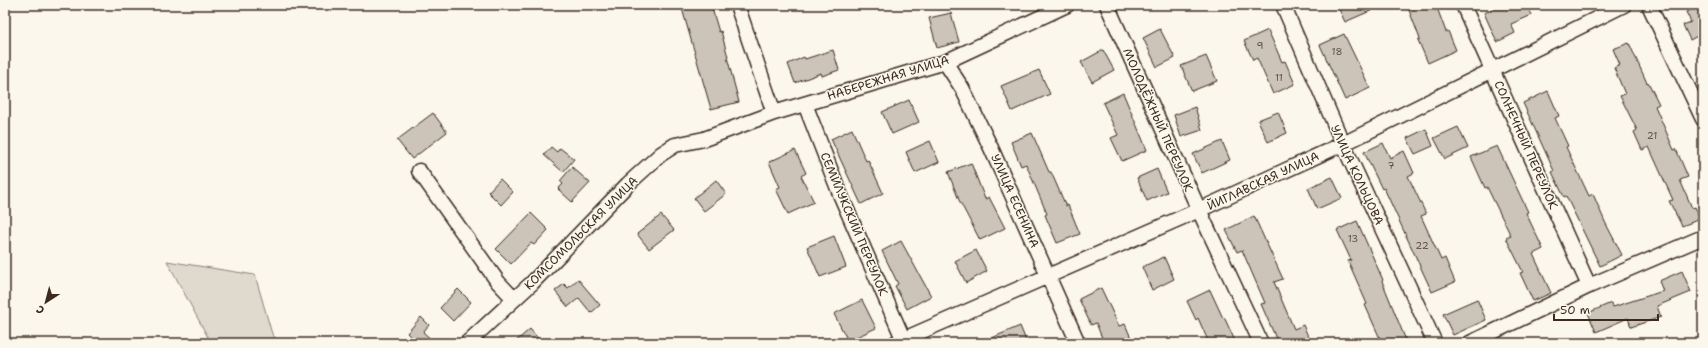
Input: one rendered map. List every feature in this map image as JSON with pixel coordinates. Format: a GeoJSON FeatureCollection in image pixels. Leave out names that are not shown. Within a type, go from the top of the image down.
{"type":"FeatureCollection","features":[{"type":"Feature","properties":{"kind":"street"},"geometry":{"type":"LineString","coordinates":[[737,5],[774,113]]}},
{"type":"Feature","properties":{"kind":"street","name":"НАБЕРЕЖНАЯ УЛИЦА"},"geometry":{"type":"LineString","coordinates":[[704,139],[774,113],[945,62],[1067,5]]}},
{"type":"Feature","properties":{"kind":"street","name":"МОЛОДЁЖНЫЙ ПЕРЕУЛОК"},"geometry":{"type":"LineString","coordinates":[[1107,5],[1199,210],[1261,343]]}},
{"type":"Feature","properties":{"kind":"street","name":"УЛИЦА КОЛЬЦОВА"},"geometry":{"type":"LineString","coordinates":[[1283,5],[1343,144],[1435,343]]}},
{"type":"Feature","properties":{"kind":"street","name":"СОЛНЕЧНЫЙ ПЕРЕУЛОК"},"geometry":{"type":"LineString","coordinates":[[1464,5],[1589,286]]}},
{"type":"Feature","properties":{"kind":"street","name":"ЙИГЛАВСКАЯ УЛИЦА"},"geometry":{"type":"LineString","coordinates":[[901,342],[1199,210],[1343,144],[1624,5]]}},
{"type":"Feature","properties":{"kind":"street"},"geometry":{"type":"LineString","coordinates":[[1649,5],[1703,119]]}},
{"type":"Feature","properties":{"kind":"street","name":"УЛИЦА ЕСЕНИНА"},"geometry":{"type":"LineString","coordinates":[[945,62],[962,88],[991,148],[1078,343]]}},
{"type":"Feature","properties":{"kind":"street","name":"СЕМИЛУКСКИЙ ПЕРЕУЛОК"},"geometry":{"type":"LineString","coordinates":[[804,104],[901,342]]}},
{"type":"Feature","properties":{"kind":"street","name":"КОМСОМОЛЬСКАЯ УЛИЦА"},"geometry":{"type":"LineString","coordinates":[[467,343],[514,299],[628,184],[661,154],[675,145],[704,139]]}},
{"type":"Feature","properties":{"kind":"street"},"geometry":{"type":"LineString","coordinates":[[419,171],[498,282],[514,299]]}},
{"type":"Feature","properties":{"kind":"street"},"geometry":{"type":"LineString","coordinates":[[1470,343],[1589,286],[1703,237]]}},
{"type":"Feature","properties":{"kind":"shaded area"},"geometry":{"type":"Polygon","coordinates":[[[167,261],[255,275],[272,334],[280,343],[211,343],[167,261]]]}},
{"type":"Feature","properties":{"kind":"building"},"geometry":{"type":"Polygon","coordinates":[[[681,5],[711,5],[719,32],[721,31],[739,102],[711,109],[681,5]]]}},
{"type":"Feature","properties":{"kind":"building"},"geometry":{"type":"Polygon","coordinates":[[[1337,5],[1384,5],[1345,22],[1337,5]]]}},
{"type":"Feature","properties":{"kind":"building"},"geometry":{"type":"Polygon","coordinates":[[[1407,5],[1436,5],[1446,32],[1448,31],[1456,50],[1428,63],[1418,40],[1420,39],[1407,5]]]}},
{"type":"Feature","properties":{"kind":"building"},"geometry":{"type":"Polygon","coordinates":[[[1501,5],[1527,5],[1532,15],[1511,24],[1515,33],[1497,42],[1484,13],[1501,5]]]}},
{"type":"Feature","properties":{"kind":"building"},"geometry":{"type":"Polygon","coordinates":[[[1703,5],[1703,33],[1690,40],[1683,25],[1691,22],[1686,12],[1703,5]]]}},
{"type":"Feature","properties":{"kind":"building"},"geometry":{"type":"Polygon","coordinates":[[[951,13],[959,42],[937,48],[929,18],[951,13]]]}},
{"type":"Feature","properties":{"kind":"building"},"geometry":{"type":"Polygon","coordinates":[[[1160,29],[1175,58],[1157,67],[1143,38],[1160,29]]]}},
{"type":"Feature","properties":{"kind":"building"},"geometry":{"type":"Polygon","coordinates":[[[1268,30],[1282,62],[1285,61],[1295,84],[1273,94],[1257,58],[1253,60],[1244,41],[1268,30]]]}},
{"type":"Feature","properties":{"kind":"building"},"geometry":{"type":"Polygon","coordinates":[[[1344,34],[1370,88],[1345,100],[1320,45],[1344,34]]]}},
{"type":"Feature","properties":{"kind":"building"},"geometry":{"type":"Polygon","coordinates":[[[1629,43],[1647,83],[1648,82],[1659,104],[1655,106],[1674,150],[1676,149],[1688,177],[1680,180],[1692,208],[1695,207],[1700,219],[1682,226],[1669,201],[1673,200],[1649,147],[1642,150],[1634,132],[1637,130],[1620,96],[1625,94],[1614,68],[1620,65],[1613,49],[1629,43]]]}},
{"type":"Feature","properties":{"kind":"building"},"geometry":{"type":"Polygon","coordinates":[[[833,50],[839,70],[822,76],[821,73],[795,83],[788,64],[804,57],[805,59],[833,50]]]}},
{"type":"Feature","properties":{"kind":"building"},"geometry":{"type":"Polygon","coordinates":[[[1103,50],[1114,70],[1092,82],[1081,62],[1103,50]]]}},
{"type":"Feature","properties":{"kind":"building"},"geometry":{"type":"Polygon","coordinates":[[[1206,56],[1217,81],[1192,91],[1181,66],[1206,56]]]}},
{"type":"Feature","properties":{"kind":"building"},"geometry":{"type":"Polygon","coordinates":[[[1039,70],[1050,94],[1012,111],[1001,86],[1039,70]]]}},
{"type":"Feature","properties":{"kind":"building"},"geometry":{"type":"Polygon","coordinates":[[[1548,91],[1559,116],[1555,118],[1568,146],[1566,147],[1589,196],[1593,194],[1622,255],[1600,266],[1566,196],[1564,197],[1552,172],[1554,171],[1523,103],[1548,91]]]}},
{"type":"Feature","properties":{"kind":"building"},"geometry":{"type":"Polygon","coordinates":[[[1123,93],[1147,150],[1122,161],[1111,138],[1118,135],[1103,103],[1123,93]]]}},
{"type":"Feature","properties":{"kind":"building"},"geometry":{"type":"Polygon","coordinates":[[[909,100],[919,122],[892,134],[882,112],[909,100]]]}},
{"type":"Feature","properties":{"kind":"building"},"geometry":{"type":"Polygon","coordinates":[[[1195,107],[1202,130],[1181,137],[1174,115],[1195,107]]]}},
{"type":"Feature","properties":{"kind":"building"},"geometry":{"type":"Polygon","coordinates":[[[1278,112],[1287,133],[1268,142],[1258,120],[1278,112]]]}},
{"type":"Feature","properties":{"kind":"building"},"geometry":{"type":"Polygon","coordinates":[[[433,113],[447,132],[412,159],[397,140],[433,113]]]}},
{"type":"Feature","properties":{"kind":"building"},"geometry":{"type":"Polygon","coordinates":[[[1458,127],[1468,148],[1445,159],[1434,138],[1458,127]]]}},
{"type":"Feature","properties":{"kind":"building"},"geometry":{"type":"Polygon","coordinates":[[[852,129],[866,161],[868,160],[883,193],[861,204],[831,139],[852,129]]]}},
{"type":"Feature","properties":{"kind":"building"},"geometry":{"type":"Polygon","coordinates":[[[1426,129],[1433,146],[1415,154],[1407,138],[1426,129]]]}},
{"type":"Feature","properties":{"kind":"building"},"geometry":{"type":"Polygon","coordinates":[[[1032,133],[1066,206],[1068,205],[1080,234],[1057,243],[1045,215],[1047,214],[1026,164],[1021,166],[1011,142],[1032,133]]]}},
{"type":"Feature","properties":{"kind":"building"},"geometry":{"type":"Polygon","coordinates":[[[930,141],[939,162],[915,173],[906,152],[930,141]]]}},
{"type":"Feature","properties":{"kind":"building"},"geometry":{"type":"Polygon","coordinates":[[[1222,141],[1230,160],[1202,173],[1193,154],[1222,141]]]}},
{"type":"Feature","properties":{"kind":"building"},"geometry":{"type":"Polygon","coordinates":[[[1383,143],[1390,158],[1404,151],[1414,173],[1408,176],[1426,214],[1421,216],[1441,260],[1445,258],[1455,282],[1432,292],[1384,188],[1382,189],[1364,152],[1383,143]]]}},
{"type":"Feature","properties":{"kind":"building"},"geometry":{"type":"Polygon","coordinates":[[[1497,146],[1528,212],[1526,213],[1543,249],[1533,254],[1551,293],[1533,301],[1520,273],[1523,272],[1506,238],[1511,236],[1487,187],[1485,188],[1471,157],[1497,146]]]}},
{"type":"Feature","properties":{"kind":"building"},"geometry":{"type":"Polygon","coordinates":[[[551,147],[557,152],[560,148],[574,159],[563,172],[544,155],[551,147]]]}},
{"type":"Feature","properties":{"kind":"building"},"geometry":{"type":"Polygon","coordinates":[[[795,150],[806,173],[801,176],[814,202],[788,214],[776,189],[780,187],[769,162],[795,150]]]}},
{"type":"Feature","properties":{"kind":"building"},"geometry":{"type":"Polygon","coordinates":[[[971,163],[985,199],[989,197],[1005,228],[980,240],[959,200],[948,172],[971,163]]]}},
{"type":"Feature","properties":{"kind":"building"},"geometry":{"type":"Polygon","coordinates":[[[572,167],[590,183],[572,202],[558,189],[563,184],[560,181],[572,167]]]}},
{"type":"Feature","properties":{"kind":"building"},"geometry":{"type":"Polygon","coordinates":[[[1157,169],[1167,192],[1147,201],[1137,178],[1157,169]]]}},
{"type":"Feature","properties":{"kind":"building"},"geometry":{"type":"Polygon","coordinates":[[[1332,177],[1342,198],[1317,209],[1308,188],[1332,177]]]}},
{"type":"Feature","properties":{"kind":"building"},"geometry":{"type":"Polygon","coordinates":[[[500,179],[513,192],[501,205],[488,192],[500,179]]]}},
{"type":"Feature","properties":{"kind":"building"},"geometry":{"type":"Polygon","coordinates":[[[716,180],[726,194],[704,211],[694,198],[716,180]]]}},
{"type":"Feature","properties":{"kind":"building"},"geometry":{"type":"Polygon","coordinates":[[[531,213],[548,230],[534,245],[531,243],[511,264],[496,249],[531,213]]]}},
{"type":"Feature","properties":{"kind":"building"},"geometry":{"type":"Polygon","coordinates":[[[661,215],[674,230],[649,249],[637,234],[661,215]]]}},
{"type":"Feature","properties":{"kind":"building"},"geometry":{"type":"Polygon","coordinates":[[[1254,216],[1283,279],[1274,282],[1294,329],[1303,325],[1311,343],[1278,343],[1261,304],[1265,303],[1242,250],[1237,252],[1226,230],[1254,216]]]}},
{"type":"Feature","properties":{"kind":"building"},"geometry":{"type":"Polygon","coordinates":[[[1357,221],[1383,280],[1382,281],[1407,343],[1382,343],[1365,305],[1367,304],[1348,261],[1351,260],[1337,230],[1357,221]]]}},
{"type":"Feature","properties":{"kind":"building"},"geometry":{"type":"Polygon","coordinates":[[[834,236],[846,267],[820,277],[807,247],[834,236]]]}},
{"type":"Feature","properties":{"kind":"building"},"geometry":{"type":"Polygon","coordinates":[[[901,241],[931,296],[907,309],[895,286],[898,284],[882,251],[901,241]]]}},
{"type":"Feature","properties":{"kind":"building"},"geometry":{"type":"Polygon","coordinates":[[[976,250],[987,271],[966,283],[955,261],[976,250]]]}},
{"type":"Feature","properties":{"kind":"building"},"geometry":{"type":"Polygon","coordinates":[[[1164,257],[1174,279],[1152,290],[1142,267],[1164,257]]]}},
{"type":"Feature","properties":{"kind":"building"},"geometry":{"type":"Polygon","coordinates":[[[1682,271],[1691,292],[1657,306],[1661,317],[1631,327],[1628,318],[1596,332],[1588,313],[1611,303],[1613,307],[1663,291],[1659,281],[1682,271]]]}},
{"type":"Feature","properties":{"kind":"building"},"geometry":{"type":"Polygon","coordinates":[[[578,279],[600,305],[591,313],[579,298],[568,307],[555,291],[564,284],[568,288],[578,279]]]}},
{"type":"Feature","properties":{"kind":"building"},"geometry":{"type":"Polygon","coordinates":[[[1101,288],[1119,326],[1125,324],[1131,338],[1118,343],[1104,343],[1096,323],[1091,325],[1079,299],[1101,288]]]}},
{"type":"Feature","properties":{"kind":"building"},"geometry":{"type":"Polygon","coordinates":[[[458,289],[471,302],[453,321],[440,308],[458,289]]]}},
{"type":"Feature","properties":{"kind":"building"},"geometry":{"type":"Polygon","coordinates":[[[1210,290],[1236,343],[1209,343],[1198,318],[1196,320],[1187,301],[1210,290]]]}},
{"type":"Feature","properties":{"kind":"building"},"geometry":{"type":"Polygon","coordinates":[[[1477,299],[1486,320],[1453,335],[1443,314],[1477,299]]]}},
{"type":"Feature","properties":{"kind":"building"},"geometry":{"type":"Polygon","coordinates":[[[862,300],[876,328],[848,341],[834,314],[862,300]]]}},
{"type":"Feature","properties":{"kind":"building"},"geometry":{"type":"Polygon","coordinates":[[[421,317],[429,325],[423,332],[435,343],[417,343],[407,333],[421,317]]]}},
{"type":"Feature","properties":{"kind":"building"},"geometry":{"type":"Polygon","coordinates":[[[1020,326],[1027,343],[980,343],[1020,326]]]}},
{"type":"Feature","properties":{"kind":"building"},"geometry":{"type":"Polygon","coordinates":[[[530,329],[542,343],[514,343],[530,329]]]}}]}
